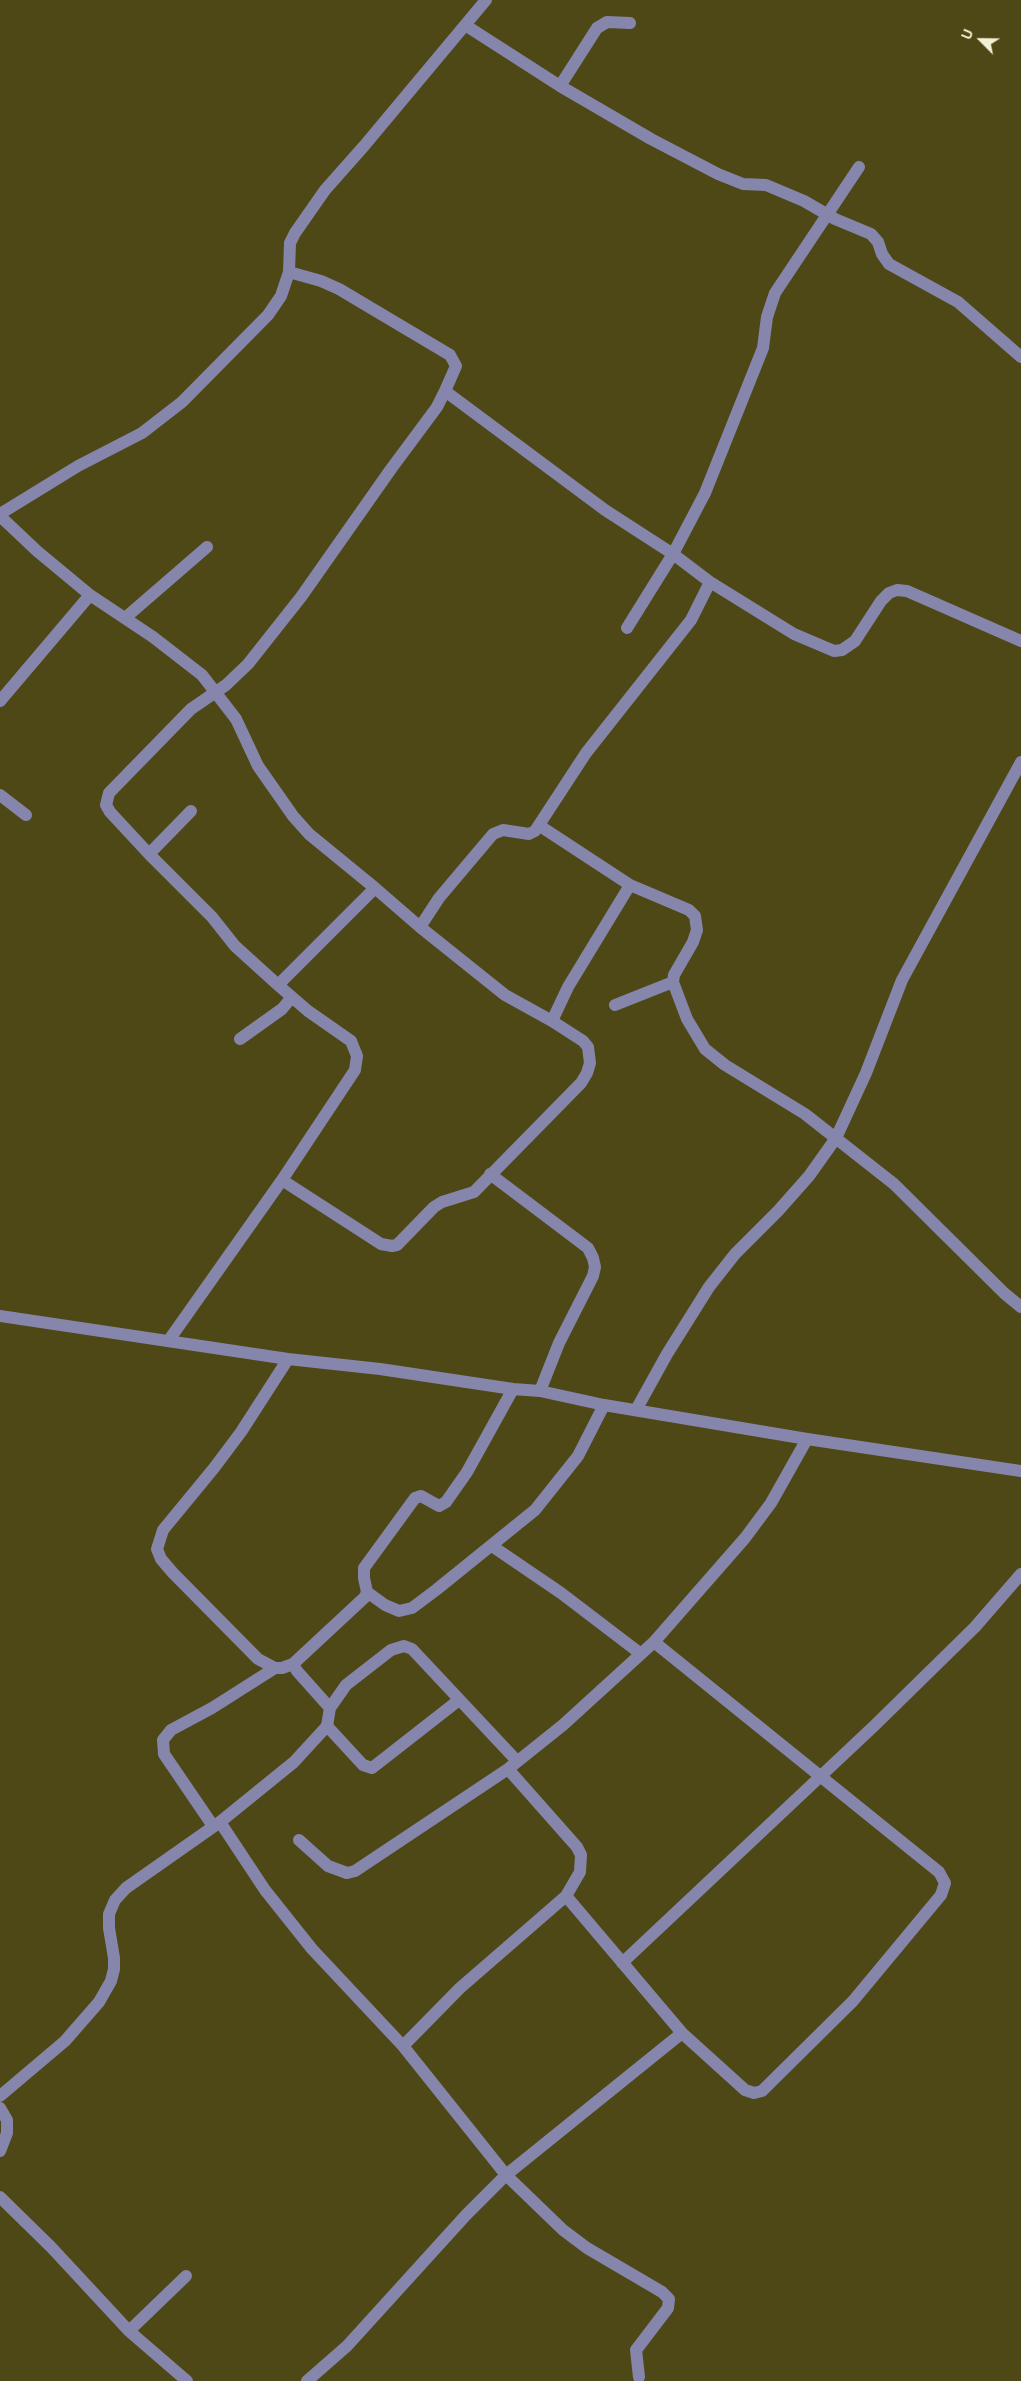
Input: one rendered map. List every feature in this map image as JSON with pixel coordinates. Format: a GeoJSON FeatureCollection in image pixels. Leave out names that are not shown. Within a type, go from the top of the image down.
{"type":"FeatureCollection","features":[{"type":"Feature","properties":{"kind":"street"},"geometry":{"type":"LineString","coordinates":[[282,1180],[381,1244],[392,1246],[401,1242],[434,1207],[442,1202],[474,1192],[581,1084],[590,1063],[588,1047],[583,1041],[552,1021],[505,995],[309,834],[293,816],[258,766],[236,719],[202,675],[90,595],[37,551],[0,515],[78,466],[142,434],[182,402],[268,314],[280,296],[289,272],[290,244],[325,190],[486,0]]}},
{"type":"Feature","properties":{"kind":"street"},"geometry":{"type":"LineString","coordinates":[[560,86],[598,28],[607,22],[630,23]]}},
{"type":"Feature","properties":{"kind":"street"},"geometry":{"type":"LineString","coordinates":[[465,26],[560,86],[651,139],[718,174],[743,184],[766,185],[804,201],[828,216],[872,234],[889,264],[936,288],[958,302],[1021,357]]}},
{"type":"Feature","properties":{"kind":"street"},"geometry":{"type":"LineString","coordinates":[[627,628],[673,554],[705,493],[763,348],[771,303],[859,167]]}},
{"type":"Feature","properties":{"kind":"street"},"geometry":{"type":"LineString","coordinates":[[169,1340],[282,1180],[355,1070],[357,1056],[351,1041],[292,997],[235,946],[212,917],[110,812],[106,805],[106,799],[109,793],[191,708],[238,676],[301,597],[390,469],[437,407],[456,366],[450,355],[339,289],[321,281],[289,272]]}},
{"type":"Feature","properties":{"kind":"street"},"geometry":{"type":"LineString","coordinates":[[445,391],[605,510],[673,554],[710,582],[794,634],[834,652],[849,647],[881,601],[889,593],[897,590],[907,591],[1021,641]]}},
{"type":"Feature","properties":{"kind":"street"},"geometry":{"type":"LineString","coordinates":[[124,618],[207,547]]}},
{"type":"Feature","properties":{"kind":"street"},"geometry":{"type":"LineString","coordinates":[[420,926],[439,898],[493,834],[504,830],[529,834],[540,826],[586,753],[691,620],[710,582]]}},
{"type":"Feature","properties":{"kind":"street"},"geometry":{"type":"LineString","coordinates":[[0,700],[90,595]]}},
{"type":"Feature","properties":{"kind":"street"},"geometry":{"type":"LineString","coordinates":[[636,1410],[667,1354],[709,1287],[735,1254],[778,1212],[809,1176],[836,1138],[866,1073],[902,980],[1021,762]]}},
{"type":"Feature","properties":{"kind":"street"},"geometry":{"type":"LineString","coordinates":[[0,795],[26,815]]}},
{"type":"Feature","properties":{"kind":"street"},"geometry":{"type":"LineString","coordinates":[[149,854],[191,811]]}},
{"type":"Feature","properties":{"kind":"street"},"geometry":{"type":"LineString","coordinates":[[540,826],[630,885],[689,910],[695,916],[697,930],[676,971],[673,982],[687,1019],[706,1049],[714,1058],[805,1114],[894,1184],[1004,1293],[1021,1307]]}},
{"type":"Feature","properties":{"kind":"street"},"geometry":{"type":"LineString","coordinates":[[552,1021],[568,987],[630,885]]}},
{"type":"Feature","properties":{"kind":"street"},"geometry":{"type":"LineString","coordinates":[[278,985],[375,888]]}},
{"type":"Feature","properties":{"kind":"street"},"geometry":{"type":"LineString","coordinates":[[615,1005],[673,982]]}},
{"type":"Feature","properties":{"kind":"street"},"geometry":{"type":"LineString","coordinates":[[240,1039],[282,1009],[292,997]]}},
{"type":"Feature","properties":{"kind":"street"},"geometry":{"type":"LineString","coordinates":[[490,1174],[588,1248],[593,1258],[595,1267],[593,1276],[559,1343],[540,1391]]}},
{"type":"Feature","properties":{"kind":"street"},"geometry":{"type":"LineString","coordinates":[[0,1316],[288,1359],[380,1369],[513,1389],[540,1391],[604,1405],[1021,1472]]}},
{"type":"Feature","properties":{"kind":"street"},"geometry":{"type":"LineString","coordinates":[[288,1359],[236,1439],[163,1530],[157,1549],[162,1559],[258,1659],[274,1668],[282,1668],[293,1664],[355,1608],[368,1592]]}},
{"type":"Feature","properties":{"kind":"street"},"geometry":{"type":"LineString","coordinates":[[513,1389],[467,1472],[446,1502],[439,1506],[421,1496],[415,1498],[370,1560],[363,1573],[368,1592],[385,1605],[399,1611],[406,1611],[436,1590],[535,1510],[578,1456],[604,1405]]}},
{"type":"Feature","properties":{"kind":"street"},"geometry":{"type":"LineString","coordinates":[[299,1840],[328,1866],[347,1873],[356,1871],[512,1765],[563,1725],[654,1642],[745,1538],[771,1503],[807,1439]]}},
{"type":"Feature","properties":{"kind":"street"},"geometry":{"type":"LineString","coordinates":[[492,1546],[561,1593],[641,1654]]}},
{"type":"Feature","properties":{"kind":"street"},"geometry":{"type":"LineString","coordinates":[[622,1963],[821,1776],[975,1627],[1021,1574]]}},
{"type":"Feature","properties":{"kind":"street"},"geometry":{"type":"LineString","coordinates":[[566,1896],[682,2033],[745,2090],[754,2094],[762,2091],[854,2001],[941,1895],[945,1883],[939,1872],[654,1642]]}},
{"type":"Feature","properties":{"kind":"street"},"geometry":{"type":"LineString","coordinates":[[0,2096],[65,2041],[100,2002],[111,1981],[114,1969],[109,1914],[115,1900],[126,1888],[216,1824],[294,1762],[327,1726],[330,1708],[339,1693],[356,1675],[391,1650],[404,1646],[412,1650],[459,1700],[577,1847],[581,1855],[580,1872],[566,1896],[460,1988],[402,2046]]}},
{"type":"Feature","properties":{"kind":"street"},"geometry":{"type":"LineString","coordinates":[[293,1664],[330,1708]]}},
{"type":"Feature","properties":{"kind":"street"},"geometry":{"type":"LineString","coordinates":[[274,1668],[212,1708],[171,1730],[163,1740],[164,1754],[312,1950],[402,2046],[506,2175],[563,2230],[587,2248],[662,2292],[669,2299],[668,2308],[636,2350],[639,2377]]}},
{"type":"Feature","properties":{"kind":"street"},"geometry":{"type":"LineString","coordinates":[[327,1726],[361,1764],[366,1768],[372,1768],[459,1700]]}},
{"type":"Feature","properties":{"kind":"street"},"geometry":{"type":"LineString","coordinates":[[307,2381],[347,2346],[466,2215],[506,2175],[682,2033]]}},
{"type":"Feature","properties":{"kind":"street"},"geometry":{"type":"LineString","coordinates":[[0,2108],[7,2120],[7,2133],[0,2151]]}},
{"type":"Feature","properties":{"kind":"street"},"geometry":{"type":"LineString","coordinates":[[0,2197],[51,2247],[129,2331],[187,2381]]}},
{"type":"Feature","properties":{"kind":"street"},"geometry":{"type":"LineString","coordinates":[[129,2331],[186,2276]]}}]}
